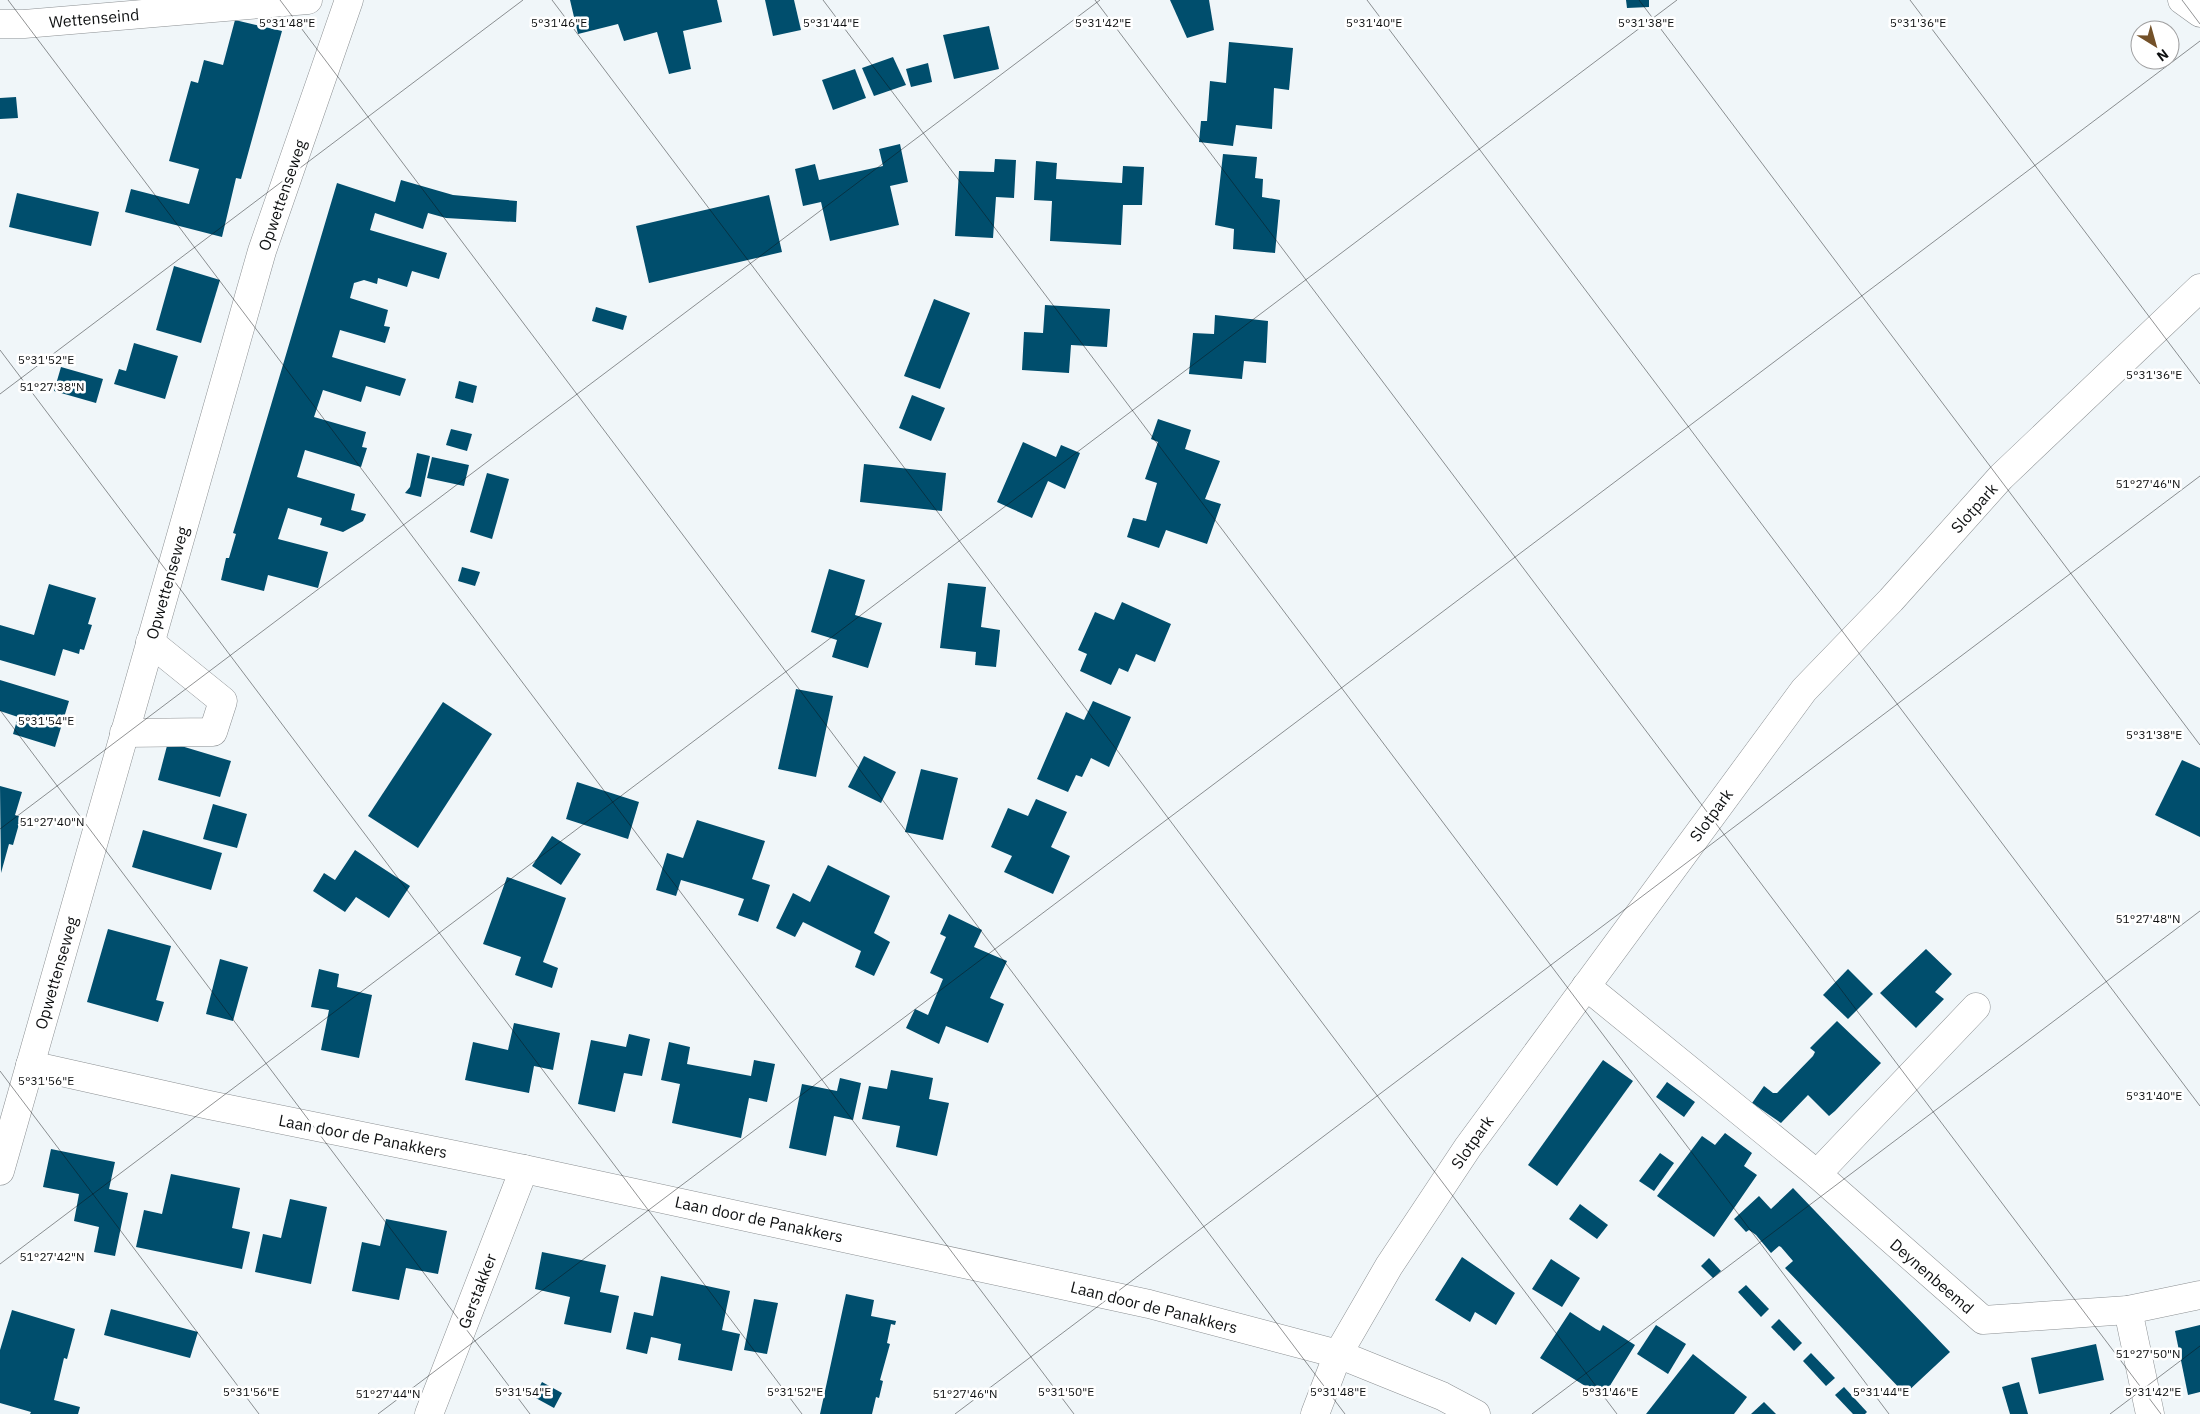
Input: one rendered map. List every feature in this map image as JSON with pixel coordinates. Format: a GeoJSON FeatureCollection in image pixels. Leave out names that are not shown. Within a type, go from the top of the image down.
{"type":"FeatureCollection","features":[{"type":"Feature","properties":{"kind":"street","name":"Wettenseind"},"geometry":{"type":"LineString","coordinates":[[0,24],[24,24],[308,0]]}},
{"type":"Feature","properties":{"kind":"street","name":"Opwettenseweg"},"geometry":{"type":"LineString","coordinates":[[0,1171],[262,251],[349,0]]}},
{"type":"Feature","properties":{"kind":"street"},"geometry":{"type":"LineString","coordinates":[[2182,0],[2200,13]]}},
{"type":"Feature","properties":{"kind":"street","name":"Slotpark"},"geometry":{"type":"LineString","coordinates":[[1315,1414],[1338,1354],[1388,1266],[1468,1146],[1804,690],[1891,600],[2001,477],[2200,288]]}},
{"type":"Feature","properties":{"kind":"street"},"geometry":{"type":"LineString","coordinates":[[124,733],[213,732],[223,701],[150,642]]}},
{"type":"Feature","properties":{"kind":"street","name":"Deynenbeemd"},"geometry":{"type":"LineString","coordinates":[[1586,986],[1817,1174],[1983,1320],[2128,1310],[2200,1295]]}},
{"type":"Feature","properties":{"kind":"street"},"geometry":{"type":"LineString","coordinates":[[1817,1174],[1976,1006]]}},
{"type":"Feature","properties":{"kind":"street","name":"Laan door de Panakkers"},"geometry":{"type":"LineString","coordinates":[[30,1065],[208,1105],[524,1169],[1149,1304],[1338,1354],[1442,1396],[1476,1414]]}},
{"type":"Feature","properties":{"kind":"street","name":"Gerstakker"},"geometry":{"type":"LineString","coordinates":[[429,1414],[524,1169]]}},
{"type":"Feature","properties":{"kind":"street"},"geometry":{"type":"LineString","coordinates":[[2128,1310],[2150,1414]]}},
{"type":"Feature","properties":{"kind":"building"},"geometry":{"type":"Polygon","coordinates":[[[570,0],[717,0],[722,22],[683,31],[691,69],[669,74],[657,32],[624,41],[618,24],[578,34],[570,0]]]}},
{"type":"Feature","properties":{"kind":"building"},"geometry":{"type":"Polygon","coordinates":[[[765,0],[794,0],[801,30],[773,36],[765,0]]]}},
{"type":"Feature","properties":{"kind":"building"},"geometry":{"type":"Polygon","coordinates":[[[1170,0],[1209,0],[1214,30],[1187,38],[1170,0]]]}},
{"type":"Feature","properties":{"kind":"building"},"geometry":{"type":"Polygon","coordinates":[[[1626,0],[1649,0],[1649,7],[1627,8],[1626,0]]]}},
{"type":"Feature","properties":{"kind":"building"},"geometry":{"type":"Polygon","coordinates":[[[235,20],[282,31],[241,179],[236,178],[222,237],[125,212],[131,189],[189,204],[199,169],[169,161],[191,81],[198,83],[204,60],[223,65],[235,20]]]}},
{"type":"Feature","properties":{"kind":"building"},"geometry":{"type":"Polygon","coordinates":[[[989,26],[999,69],[954,79],[943,35],[989,26]]]}},
{"type":"Feature","properties":{"kind":"building"},"geometry":{"type":"Polygon","coordinates":[[[1229,42],[1293,48],[1289,90],[1274,88],[1272,129],[1236,125],[1233,146],[1199,142],[1201,121],[1207,121],[1210,81],[1226,83],[1229,42]]]}},
{"type":"Feature","properties":{"kind":"building"},"geometry":{"type":"Polygon","coordinates":[[[893,57],[906,85],[874,96],[862,68],[893,57]]]}},
{"type":"Feature","properties":{"kind":"building"},"geometry":{"type":"Polygon","coordinates":[[[928,63],[932,82],[911,87],[906,69],[928,63]]]}},
{"type":"Feature","properties":{"kind":"building"},"geometry":{"type":"Polygon","coordinates":[[[855,69],[866,98],[833,110],[822,80],[855,69]]]}},
{"type":"Feature","properties":{"kind":"building"},"geometry":{"type":"Polygon","coordinates":[[[16,97],[18,118],[0,119],[0,98],[16,97]]]}},
{"type":"Feature","properties":{"kind":"building"},"geometry":{"type":"Polygon","coordinates":[[[900,144],[908,182],[890,186],[899,225],[830,241],[821,202],[803,206],[795,169],[815,164],[819,180],[883,166],[879,149],[900,144]]]}},
{"type":"Feature","properties":{"kind":"building"},"geometry":{"type":"Polygon","coordinates":[[[1223,154],[1257,157],[1255,178],[1263,179],[1262,197],[1280,200],[1275,253],[1233,249],[1234,229],[1215,225],[1223,154]]]}},
{"type":"Feature","properties":{"kind":"building"},"geometry":{"type":"Polygon","coordinates":[[[995,159],[1016,160],[1014,198],[996,197],[993,238],[955,236],[959,171],[994,172],[995,159]]]}},
{"type":"Feature","properties":{"kind":"building"},"geometry":{"type":"Polygon","coordinates":[[[1036,161],[1057,163],[1056,179],[1122,183],[1123,166],[1144,167],[1142,205],[1123,205],[1121,245],[1050,241],[1052,201],[1034,200],[1036,161]]]}},
{"type":"Feature","properties":{"kind":"building"},"geometry":{"type":"Polygon","coordinates":[[[401,180],[453,195],[517,201],[516,222],[446,218],[428,213],[423,229],[375,213],[370,230],[447,253],[439,279],[412,271],[407,287],[378,278],[377,284],[364,280],[354,283],[350,298],[388,310],[384,326],[390,327],[385,343],[340,330],[332,357],[406,379],[400,396],[366,386],[361,402],[323,390],[314,417],[366,432],[362,447],[367,448],[361,467],[305,450],[297,477],[355,494],[351,510],[366,514],[363,521],[343,532],[320,525],[322,518],[288,508],[278,539],[328,552],[318,588],[268,575],[264,591],[221,580],[226,558],[229,558],[236,534],[233,533],[337,183],[395,202],[401,180]]]}},
{"type":"Feature","properties":{"kind":"building"},"geometry":{"type":"Polygon","coordinates":[[[17,193],[99,212],[91,246],[9,227],[17,193]]]}},
{"type":"Feature","properties":{"kind":"building"},"geometry":{"type":"Polygon","coordinates":[[[769,195],[782,252],[649,283],[636,226],[769,195]]]}},
{"type":"Feature","properties":{"kind":"building"},"geometry":{"type":"Polygon","coordinates":[[[174,266],[220,280],[201,343],[156,330],[174,266]]]}},
{"type":"Feature","properties":{"kind":"building"},"geometry":{"type":"Polygon","coordinates":[[[934,299],[970,313],[940,389],[904,376],[934,299]]]}},
{"type":"Feature","properties":{"kind":"building"},"geometry":{"type":"Polygon","coordinates":[[[1045,305],[1110,309],[1107,347],[1071,345],[1069,373],[1022,370],[1024,332],[1043,333],[1045,305]]]}},
{"type":"Feature","properties":{"kind":"building"},"geometry":{"type":"Polygon","coordinates":[[[596,307],[627,316],[623,330],[592,321],[596,307]]]}},
{"type":"Feature","properties":{"kind":"building"},"geometry":{"type":"Polygon","coordinates":[[[1215,315],[1268,321],[1266,363],[1244,361],[1242,379],[1189,374],[1193,333],[1214,334],[1215,315]]]}},
{"type":"Feature","properties":{"kind":"building"},"geometry":{"type":"Polygon","coordinates":[[[134,343],[178,356],[165,399],[114,384],[119,369],[126,371],[134,343]]]}},
{"type":"Feature","properties":{"kind":"building"},"geometry":{"type":"Polygon","coordinates":[[[61,367],[103,379],[96,403],[54,391],[61,367]]]}},
{"type":"Feature","properties":{"kind":"building"},"geometry":{"type":"Polygon","coordinates":[[[459,381],[477,386],[473,403],[455,398],[459,381]]]}},
{"type":"Feature","properties":{"kind":"building"},"geometry":{"type":"Polygon","coordinates":[[[912,395],[945,408],[931,441],[899,428],[912,395]]]}},
{"type":"Feature","properties":{"kind":"building"},"geometry":{"type":"Polygon","coordinates":[[[1158,419],[1191,430],[1185,449],[1220,461],[1205,499],[1221,504],[1207,544],[1166,530],[1159,548],[1127,537],[1133,518],[1146,521],[1157,483],[1145,479],[1158,442],[1151,439],[1158,419]]]}},
{"type":"Feature","properties":{"kind":"building"},"geometry":{"type":"Polygon","coordinates":[[[451,429],[472,434],[467,451],[446,445],[451,429]]]}},
{"type":"Feature","properties":{"kind":"building"},"geometry":{"type":"Polygon","coordinates":[[[1023,442],[1056,457],[1061,445],[1080,453],[1065,489],[1048,481],[1032,518],[997,502],[1023,442]]]}},
{"type":"Feature","properties":{"kind":"building"},"geometry":{"type":"Polygon","coordinates":[[[417,453],[430,456],[421,497],[405,493],[410,487],[417,453]]]}},
{"type":"Feature","properties":{"kind":"building"},"geometry":{"type":"Polygon","coordinates":[[[432,457],[469,465],[464,486],[427,478],[432,457]]]}},
{"type":"Feature","properties":{"kind":"building"},"geometry":{"type":"Polygon","coordinates":[[[864,464],[946,473],[942,511],[860,502],[864,464]]]}},
{"type":"Feature","properties":{"kind":"building"},"geometry":{"type":"Polygon","coordinates":[[[487,473],[509,479],[492,539],[470,532],[487,473]]]}},
{"type":"Feature","properties":{"kind":"building"},"geometry":{"type":"Polygon","coordinates":[[[462,567],[480,572],[475,586],[458,581],[462,567]]]}},
{"type":"Feature","properties":{"kind":"building"},"geometry":{"type":"Polygon","coordinates":[[[829,569],[865,580],[855,615],[882,623],[868,668],[832,657],[837,640],[811,632],[829,569]]]}},
{"type":"Feature","properties":{"kind":"building"},"geometry":{"type":"Polygon","coordinates":[[[948,583],[986,587],[981,627],[1000,630],[996,667],[975,665],[976,652],[940,648],[948,583]]]}},
{"type":"Feature","properties":{"kind":"building"},"geometry":{"type":"Polygon","coordinates":[[[49,584],[96,598],[88,624],[92,625],[84,650],[80,649],[79,654],[63,649],[55,676],[0,660],[0,625],[34,635],[49,584]]]}},
{"type":"Feature","properties":{"kind":"building"},"geometry":{"type":"Polygon","coordinates":[[[1122,602],[1171,624],[1155,662],[1136,654],[1128,672],[1119,668],[1111,685],[1080,671],[1087,654],[1078,650],[1095,612],[1114,620],[1122,602]]]}},
{"type":"Feature","properties":{"kind":"building"},"geometry":{"type":"Polygon","coordinates":[[[0,680],[69,701],[55,747],[13,734],[18,717],[0,711],[0,680]]]}},
{"type":"Feature","properties":{"kind":"building"},"geometry":{"type":"Polygon","coordinates":[[[796,689],[833,696],[816,777],[778,769],[796,689]]]}},
{"type":"Feature","properties":{"kind":"building"},"geometry":{"type":"Polygon","coordinates":[[[1093,701],[1131,717],[1109,767],[1091,758],[1082,777],[1076,775],[1068,792],[1037,779],[1066,712],[1084,720],[1093,701]]]}},
{"type":"Feature","properties":{"kind":"building"},"geometry":{"type":"Polygon","coordinates":[[[443,702],[492,734],[418,848],[368,816],[443,702]]]}},
{"type":"Feature","properties":{"kind":"building"},"geometry":{"type":"Polygon","coordinates":[[[168,742],[231,761],[220,797],[158,780],[168,742]]]}},
{"type":"Feature","properties":{"kind":"building"},"geometry":{"type":"Polygon","coordinates":[[[864,756],[896,772],[881,803],[848,787],[864,756]]]}},
{"type":"Feature","properties":{"kind":"building"},"geometry":{"type":"Polygon","coordinates":[[[2182,760],[2200,768],[2200,837],[2155,815],[2182,760]]]}},
{"type":"Feature","properties":{"kind":"building"},"geometry":{"type":"Polygon","coordinates":[[[921,769],[958,778],[943,840],[905,832],[921,769]]]}},
{"type":"Feature","properties":{"kind":"building"},"geometry":{"type":"Polygon","coordinates":[[[577,782],[639,802],[628,839],[566,819],[577,782]]]}},
{"type":"Feature","properties":{"kind":"building"},"geometry":{"type":"Polygon","coordinates":[[[0,786],[22,792],[15,815],[21,817],[13,845],[9,844],[1,873],[0,786]]]}},
{"type":"Feature","properties":{"kind":"building"},"geometry":{"type":"Polygon","coordinates":[[[1036,799],[1067,812],[1051,847],[1070,856],[1053,894],[1004,872],[1012,856],[991,847],[1008,808],[1028,816],[1036,799]]]}},
{"type":"Feature","properties":{"kind":"building"},"geometry":{"type":"Polygon","coordinates":[[[213,804],[247,814],[237,848],[203,839],[213,804]]]}},
{"type":"Feature","properties":{"kind":"building"},"geometry":{"type":"Polygon","coordinates":[[[697,820],[765,841],[752,879],[770,885],[758,922],[738,915],[744,899],[681,880],[676,896],[656,890],[667,853],[683,858],[697,820]]]}},
{"type":"Feature","properties":{"kind":"building"},"geometry":{"type":"Polygon","coordinates":[[[143,830],[222,853],[211,890],[132,867],[143,830]]]}},
{"type":"Feature","properties":{"kind":"building"},"geometry":{"type":"Polygon","coordinates":[[[552,836],[581,854],[561,885],[532,866],[552,836]]]}},
{"type":"Feature","properties":{"kind":"building"},"geometry":{"type":"Polygon","coordinates":[[[355,850],[410,886],[389,918],[356,897],[345,912],[313,891],[324,873],[335,880],[355,850]]]}},
{"type":"Feature","properties":{"kind":"building"},"geometry":{"type":"Polygon","coordinates":[[[828,865],[890,896],[874,933],[890,942],[874,976],[855,967],[861,951],[803,922],[795,937],[776,928],[793,893],[810,902],[828,865]]]}},
{"type":"Feature","properties":{"kind":"building"},"geometry":{"type":"Polygon","coordinates":[[[507,877],[566,898],[543,962],[558,968],[552,988],[515,975],[521,957],[483,944],[507,877]]]}},
{"type":"Feature","properties":{"kind":"building"},"geometry":{"type":"Polygon","coordinates":[[[949,914],[982,930],[974,947],[1007,961],[990,998],[1004,1004],[988,1043],[946,1026],[939,1044],[906,1028],[915,1009],[928,1015],[943,979],[930,973],[946,937],[940,934],[949,914]]]}},
{"type":"Feature","properties":{"kind":"building"},"geometry":{"type":"Polygon","coordinates":[[[108,929],[171,946],[156,1000],[164,1002],[158,1022],[87,1002],[108,929]]]}},
{"type":"Feature","properties":{"kind":"building"},"geometry":{"type":"Polygon","coordinates":[[[1926,949],[1952,974],[1935,992],[1944,999],[1916,1028],[1880,993],[1926,949]]]}},
{"type":"Feature","properties":{"kind":"building"},"geometry":{"type":"Polygon","coordinates":[[[220,959],[248,967],[233,1021],[206,1014],[220,959]]]}},
{"type":"Feature","properties":{"kind":"building"},"geometry":{"type":"Polygon","coordinates":[[[319,969],[339,974],[337,987],[372,995],[359,1058],[321,1050],[329,1010],[311,1007],[319,969]]]}},
{"type":"Feature","properties":{"kind":"building"},"geometry":{"type":"Polygon","coordinates":[[[1848,969],[1873,994],[1848,1019],[1823,995],[1848,969]]]}},
{"type":"Feature","properties":{"kind":"building"},"geometry":{"type":"Polygon","coordinates":[[[1837,1021],[1881,1063],[1835,1111],[1829,1116],[1808,1095],[1781,1123],[1752,1103],[1764,1086],[1773,1093],[1777,1093],[1813,1056],[1815,1052],[1810,1048],[1837,1021]]]}},
{"type":"Feature","properties":{"kind":"building"},"geometry":{"type":"Polygon","coordinates":[[[514,1023],[560,1033],[553,1070],[534,1066],[529,1093],[465,1080],[473,1042],[508,1050],[514,1023]]]}},
{"type":"Feature","properties":{"kind":"building"},"geometry":{"type":"Polygon","coordinates":[[[629,1034],[650,1039],[642,1076],[624,1073],[615,1112],[578,1104],[591,1040],[626,1047],[629,1034]]]}},
{"type":"Feature","properties":{"kind":"building"},"geometry":{"type":"Polygon","coordinates":[[[669,1042],[690,1047],[687,1064],[751,1076],[754,1060],[775,1064],[767,1102],[749,1098],[741,1138],[672,1123],[680,1084],[661,1080],[669,1042]]]}},
{"type":"Feature","properties":{"kind":"building"},"geometry":{"type":"Polygon","coordinates":[[[1603,1060],[1633,1081],[1557,1186],[1528,1165],[1603,1060]]]}},
{"type":"Feature","properties":{"kind":"building"},"geometry":{"type":"Polygon","coordinates":[[[891,1070],[933,1078],[929,1099],[949,1103],[937,1156],[896,1147],[900,1126],[862,1119],[869,1086],[887,1089],[891,1070]]]}},
{"type":"Feature","properties":{"kind":"building"},"geometry":{"type":"Polygon","coordinates":[[[840,1078],[861,1083],[853,1120],[834,1116],[826,1156],[789,1148],[802,1084],[837,1091],[840,1078]]]}},
{"type":"Feature","properties":{"kind":"building"},"geometry":{"type":"Polygon","coordinates":[[[1667,1082],[1695,1102],[1684,1117],[1656,1097],[1667,1082]]]}},
{"type":"Feature","properties":{"kind":"building"},"geometry":{"type":"Polygon","coordinates":[[[1725,1133],[1752,1153],[1744,1166],[1757,1175],[1714,1237],[1657,1196],[1702,1136],[1715,1145],[1725,1133]]]}},
{"type":"Feature","properties":{"kind":"building"},"geometry":{"type":"Polygon","coordinates":[[[51,1149],[115,1162],[109,1189],[128,1193],[115,1256],[94,1252],[99,1227],[74,1221],[79,1194],[43,1187],[51,1149]]]}},
{"type":"Feature","properties":{"kind":"building"},"geometry":{"type":"Polygon","coordinates":[[[1660,1153],[1674,1163],[1654,1191],[1639,1181],[1660,1153]]]}},
{"type":"Feature","properties":{"kind":"building"},"geometry":{"type":"Polygon","coordinates":[[[171,1174],[240,1188],[232,1228],[250,1232],[242,1269],[136,1247],[144,1210],[162,1214],[171,1174]]]}},
{"type":"Feature","properties":{"kind":"building"},"geometry":{"type":"Polygon","coordinates":[[[1793,1188],[1950,1352],[1905,1394],[1785,1268],[1793,1261],[1781,1247],[1779,1246],[1771,1253],[1756,1235],[1749,1230],[1746,1232],[1734,1219],[1759,1196],[1771,1209],[1793,1188]]]}},
{"type":"Feature","properties":{"kind":"building"},"geometry":{"type":"Polygon","coordinates":[[[290,1199],[327,1207],[311,1284],[255,1272],[263,1234],[281,1238],[290,1199]]]}},
{"type":"Feature","properties":{"kind":"building"},"geometry":{"type":"Polygon","coordinates":[[[1580,1204],[1608,1225],[1597,1239],[1569,1219],[1580,1204]]]}},
{"type":"Feature","properties":{"kind":"building"},"geometry":{"type":"Polygon","coordinates":[[[386,1219],[447,1231],[438,1274],[406,1268],[399,1300],[352,1291],[362,1242],[380,1246],[386,1219]]]}},
{"type":"Feature","properties":{"kind":"building"},"geometry":{"type":"Polygon","coordinates":[[[542,1252],[606,1265],[600,1292],[619,1296],[611,1333],[564,1324],[570,1297],[535,1289],[542,1252]]]}},
{"type":"Feature","properties":{"kind":"building"},"geometry":{"type":"Polygon","coordinates":[[[1462,1257],[1515,1293],[1496,1325],[1475,1312],[1470,1322],[1435,1300],[1462,1257]]]}},
{"type":"Feature","properties":{"kind":"building"},"geometry":{"type":"Polygon","coordinates":[[[1709,1258],[1721,1271],[1713,1278],[1701,1266],[1709,1258]]]}},
{"type":"Feature","properties":{"kind":"building"},"geometry":{"type":"Polygon","coordinates":[[[1551,1259],[1580,1278],[1562,1307],[1532,1289],[1551,1259]]]}},
{"type":"Feature","properties":{"kind":"building"},"geometry":{"type":"Polygon","coordinates":[[[661,1276],[730,1291],[722,1330],[740,1334],[732,1371],[678,1360],[681,1344],[656,1338],[651,1337],[647,1354],[626,1349],[634,1312],[653,1316],[661,1276]]]}},
{"type":"Feature","properties":{"kind":"building"},"geometry":{"type":"Polygon","coordinates":[[[1746,1285],[1769,1309],[1761,1317],[1738,1292],[1746,1285]]]}},
{"type":"Feature","properties":{"kind":"building"},"geometry":{"type":"Polygon","coordinates":[[[846,1294],[874,1300],[871,1316],[896,1321],[895,1325],[891,1324],[887,1343],[890,1344],[880,1380],[883,1381],[879,1398],[876,1397],[872,1414],[820,1414],[846,1294]]]}},
{"type":"Feature","properties":{"kind":"building"},"geometry":{"type":"Polygon","coordinates":[[[754,1299],[778,1303],[767,1354],[744,1350],[754,1299]]]}},
{"type":"Feature","properties":{"kind":"building"},"geometry":{"type":"Polygon","coordinates":[[[111,1309],[198,1332],[190,1358],[104,1335],[111,1309]]]}},
{"type":"Feature","properties":{"kind":"building"},"geometry":{"type":"Polygon","coordinates":[[[12,1310],[75,1329],[67,1359],[64,1358],[54,1400],[80,1407],[78,1414],[30,1414],[31,1412],[0,1403],[0,1350],[12,1310]]]}},
{"type":"Feature","properties":{"kind":"building"},"geometry":{"type":"Polygon","coordinates":[[[1570,1312],[1596,1329],[1600,1331],[1603,1325],[1635,1345],[1603,1397],[1540,1358],[1570,1312]]]}},
{"type":"Feature","properties":{"kind":"building"},"geometry":{"type":"Polygon","coordinates":[[[1779,1319],[1802,1343],[1794,1351],[1771,1327],[1779,1319]]]}},
{"type":"Feature","properties":{"kind":"building"},"geometry":{"type":"Polygon","coordinates":[[[1656,1325],[1686,1344],[1668,1374],[1637,1354],[1656,1325]]]}},
{"type":"Feature","properties":{"kind":"building"},"geometry":{"type":"Polygon","coordinates":[[[2200,1325],[2200,1392],[2188,1395],[2175,1331],[2200,1325]]]}},
{"type":"Feature","properties":{"kind":"building"},"geometry":{"type":"Polygon","coordinates":[[[2096,1344],[2104,1380],[2039,1394],[2031,1358],[2096,1344]]]}},
{"type":"Feature","properties":{"kind":"building"},"geometry":{"type":"Polygon","coordinates":[[[1811,1353],[1835,1378],[1826,1386],[1803,1361],[1811,1353]]]}},
{"type":"Feature","properties":{"kind":"building"},"geometry":{"type":"Polygon","coordinates":[[[1693,1354],[1747,1397],[1734,1414],[1646,1414],[1693,1354]]]}},
{"type":"Feature","properties":{"kind":"building"},"geometry":{"type":"Polygon","coordinates":[[[542,1382],[562,1393],[554,1408],[534,1397],[542,1382]]]}},
{"type":"Feature","properties":{"kind":"building"},"geometry":{"type":"Polygon","coordinates":[[[2019,1382],[2028,1414],[2010,1414],[2002,1387],[2019,1382]]]}},
{"type":"Feature","properties":{"kind":"building"},"geometry":{"type":"Polygon","coordinates":[[[1844,1387],[1867,1412],[1865,1414],[1853,1414],[1835,1395],[1844,1387]]]}},
{"type":"Feature","properties":{"kind":"building"},"geometry":{"type":"Polygon","coordinates":[[[1764,1402],[1776,1414],[1751,1414],[1764,1402]]]}}]}
